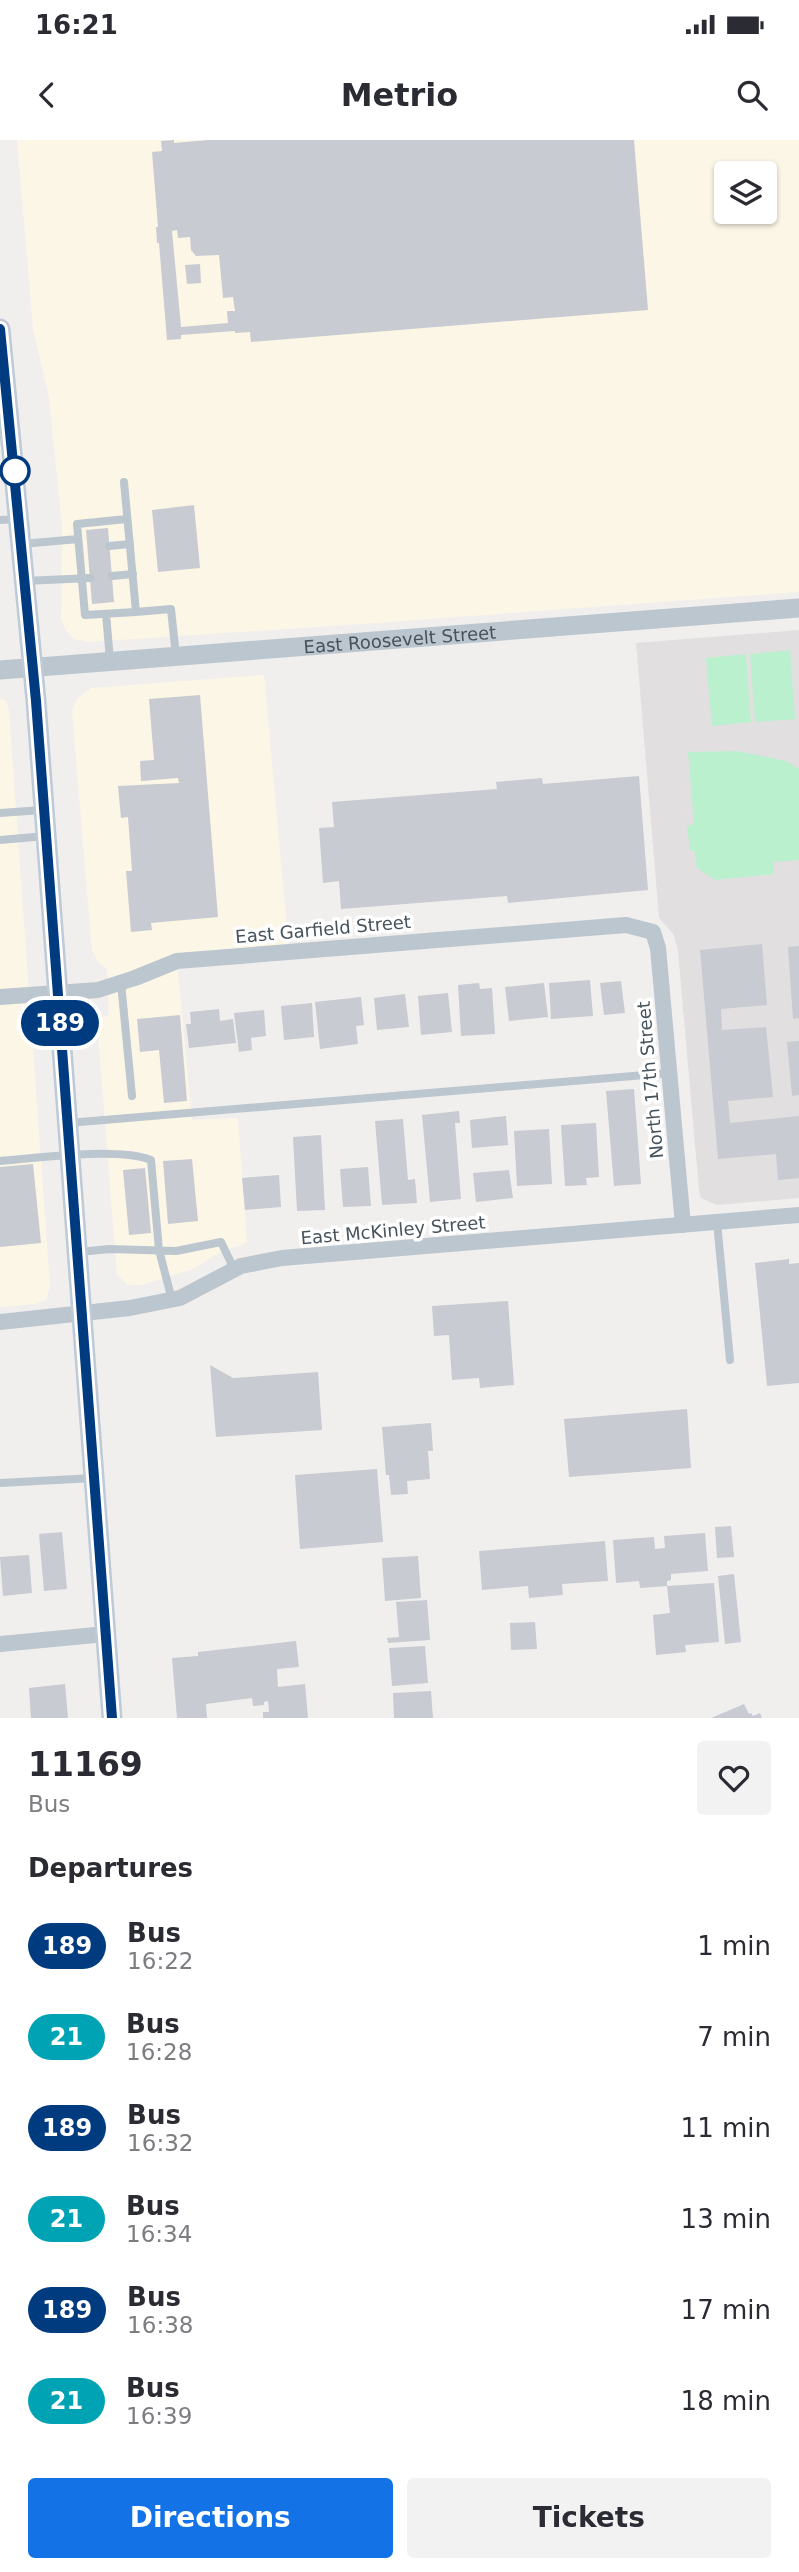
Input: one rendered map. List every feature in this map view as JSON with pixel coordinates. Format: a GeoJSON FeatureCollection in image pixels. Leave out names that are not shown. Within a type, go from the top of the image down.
{"type":"FeatureCollection","features":[{"type":"Feature","properties":{"kind":"main road"},"geometry":{"type":"LineString","coordinates":[[0,329],[10,520],[22,544],[45,810],[112,1718]]}},
{"type":"Feature","properties":{"kind":"street","name":"East Roosevelt Street"},"geometry":{"type":"LineString","coordinates":[[0,670],[799,608]]}},
{"type":"Feature","properties":{"kind":"street","name":"East Garfield Street"},"geometry":{"type":"LineString","coordinates":[[0,997],[98,990],[177,961],[626,925],[653,932]]}},
{"type":"Feature","properties":{"kind":"street","name":"North 17th Street"},"geometry":{"type":"LineString","coordinates":[[653,932],[658,948],[683,1226]]}},
{"type":"Feature","properties":{"kind":"street","name":"East McKinley Street"},"geometry":{"type":"LineString","coordinates":[[0,1322],[130,1308],[172,1300],[234,1269],[282,1258],[799,1215]]}},
{"type":"Feature","properties":{"kind":"street"},"geometry":{"type":"LineString","coordinates":[[0,1644],[106,1634]]}},
{"type":"Feature","properties":{"kind":"lane"},"geometry":{"type":"LineString","coordinates":[[124,482],[136,612]]}},
{"type":"Feature","properties":{"kind":"lane"},"geometry":{"type":"LineString","coordinates":[[127,520],[77,524],[86,578],[85,615],[171,610],[176,656]]}},
{"type":"Feature","properties":{"kind":"lane"},"geometry":{"type":"LineString","coordinates":[[22,544],[78,538]]}},
{"type":"Feature","properties":{"kind":"lane"},"geometry":{"type":"LineString","coordinates":[[109,546],[130,544]]}},
{"type":"Feature","properties":{"kind":"lane"},"geometry":{"type":"LineString","coordinates":[[112,576],[132,574]]}},
{"type":"Feature","properties":{"kind":"lane"},"geometry":{"type":"LineString","coordinates":[[25,581],[86,578]]}},
{"type":"Feature","properties":{"kind":"lane"},"geometry":{"type":"LineString","coordinates":[[106,614],[110,661]]}},
{"type":"Feature","properties":{"kind":"lane"},"geometry":{"type":"LineString","coordinates":[[0,813],[45,810]]}},
{"type":"Feature","properties":{"kind":"lane"},"geometry":{"type":"LineString","coordinates":[[0,840],[46,836]]}},
{"type":"Feature","properties":{"kind":"lane"},"geometry":{"type":"LineString","coordinates":[[121,983],[132,1097]]}},
{"type":"Feature","properties":{"kind":"lane"},"geometry":{"type":"LineString","coordinates":[[68,1123],[669,1073]]}},
{"type":"Feature","properties":{"kind":"lane"},"geometry":{"type":"LineString","coordinates":[[0,1161],[136,1154],[151,1160],[159,1250],[172,1300]]}},
{"type":"Feature","properties":{"kind":"lane"},"geometry":{"type":"LineString","coordinates":[[717,1223],[730,1360]]}},
{"type":"Feature","properties":{"kind":"lane"},"geometry":{"type":"LineString","coordinates":[[78,1252],[109,1249],[176,1251],[221,1242],[234,1269]]}},
{"type":"Feature","properties":{"kind":"lane"},"geometry":{"type":"LineString","coordinates":[[0,1483],[94,1478]]}},
{"type":"Feature","properties":{"kind":"shaded area"},"geometry":{"type":"Polygon","coordinates":[[[17,140],[799,140],[799,592],[88,642],[74,639],[65,629],[61,618],[62,526],[49,398],[33,329],[17,140]]]}},
{"type":"Feature","properties":{"kind":"shaded area"},"geometry":{"type":"Polygon","coordinates":[[[799,630],[799,1198],[717,1205],[701,1198],[699,1190],[678,951],[674,935],[659,918],[636,643],[799,630]]]}},
{"type":"Feature","properties":{"kind":"shaded area"},"geometry":{"type":"Polygon","coordinates":[[[264,675],[289,951],[177,961],[192,1120],[238,1118],[247,1242],[219,1253],[193,1269],[141,1285],[128,1285],[117,1275],[97,1020],[109,1015],[107,969],[98,962],[92,951],[72,711],[77,699],[91,688],[264,675]]]}},
{"type":"Feature","properties":{"kind":"shaded area"},"geometry":{"type":"Polygon","coordinates":[[[0,699],[6,701],[9,710],[50,1286],[46,1300],[36,1304],[0,1307],[0,699]]]}},
{"type":"Feature","properties":{"kind":"green space"},"geometry":{"type":"Polygon","coordinates":[[[790,650],[795,719],[755,722],[750,654],[790,650]]]}},
{"type":"Feature","properties":{"kind":"green space"},"geometry":{"type":"Polygon","coordinates":[[[746,654],[751,722],[712,726],[706,658],[746,654]]]}},
{"type":"Feature","properties":{"kind":"green space"},"geometry":{"type":"Polygon","coordinates":[[[737,751],[786,761],[799,769],[799,860],[774,862],[774,874],[715,880],[697,868],[694,850],[690,850],[687,826],[694,824],[688,752],[737,751]]]}},
{"type":"Feature","properties":{"kind":"building"},"geometry":{"type":"Polygon","coordinates":[[[634,140],[648,310],[251,342],[250,332],[235,331],[181,335],[181,339],[167,340],[157,243],[152,152],[162,151],[161,141],[634,140]],[[177,230],[172,231],[181,327],[228,323],[227,311],[235,311],[233,297],[223,298],[219,255],[196,256],[191,250],[190,237],[178,238],[177,230]]]}},
{"type":"Feature","properties":{"kind":"building"},"geometry":{"type":"Polygon","coordinates":[[[200,264],[201,283],[187,284],[185,265],[200,264]]]}},
{"type":"Feature","properties":{"kind":"building"},"geometry":{"type":"Polygon","coordinates":[[[194,505],[200,568],[158,572],[152,510],[194,505]]]}},
{"type":"Feature","properties":{"kind":"building"},"geometry":{"type":"Polygon","coordinates":[[[108,528],[114,602],[92,604],[86,530],[108,528]]]}},
{"type":"Feature","properties":{"kind":"building"},"geometry":{"type":"Polygon","coordinates":[[[200,695],[218,917],[151,923],[152,930],[131,932],[126,871],[132,871],[128,817],[121,818],[118,786],[179,783],[178,778],[141,781],[140,761],[154,760],[149,699],[200,695]]]}},
{"type":"Feature","properties":{"kind":"building"},"geometry":{"type":"Polygon","coordinates":[[[639,776],[648,890],[508,903],[507,896],[341,909],[339,881],[323,883],[319,828],[334,827],[332,802],[497,789],[496,782],[542,778],[543,784],[639,776]]]}},
{"type":"Feature","properties":{"kind":"building"},"geometry":{"type":"Polygon","coordinates":[[[762,944],[767,1005],[721,1009],[722,1030],[766,1027],[773,1097],[728,1101],[730,1123],[799,1116],[799,1178],[778,1180],[776,1154],[718,1159],[700,950],[762,944]]]}},
{"type":"Feature","properties":{"kind":"building"},"geometry":{"type":"Polygon","coordinates":[[[799,946],[799,1018],[793,1019],[788,947],[799,946]]]}},
{"type":"Feature","properties":{"kind":"building"},"geometry":{"type":"Polygon","coordinates":[[[590,980],[593,1016],[551,1019],[549,983],[590,980]]]}},
{"type":"Feature","properties":{"kind":"building"},"geometry":{"type":"Polygon","coordinates":[[[621,981],[625,1013],[604,1015],[600,983],[621,981]]]}},
{"type":"Feature","properties":{"kind":"building"},"geometry":{"type":"Polygon","coordinates":[[[479,983],[480,989],[492,988],[495,1034],[461,1036],[458,985],[479,983]]]}},
{"type":"Feature","properties":{"kind":"building"},"geometry":{"type":"Polygon","coordinates":[[[544,983],[548,1017],[509,1021],[505,987],[544,983]]]}},
{"type":"Feature","properties":{"kind":"building"},"geometry":{"type":"Polygon","coordinates":[[[448,993],[452,1032],[421,1035],[418,996],[448,993]]]}},
{"type":"Feature","properties":{"kind":"building"},"geometry":{"type":"Polygon","coordinates":[[[405,994],[409,1027],[377,1030],[374,998],[405,994]]]}},
{"type":"Feature","properties":{"kind":"building"},"geometry":{"type":"Polygon","coordinates":[[[361,997],[364,1025],[356,1026],[358,1044],[320,1049],[315,1002],[361,997]]]}},
{"type":"Feature","properties":{"kind":"building"},"geometry":{"type":"Polygon","coordinates":[[[312,1003],[314,1037],[284,1040],[281,1006],[312,1003]]]}},
{"type":"Feature","properties":{"kind":"building"},"geometry":{"type":"Polygon","coordinates":[[[219,1009],[220,1021],[233,1019],[236,1043],[189,1048],[186,1024],[191,1024],[190,1012],[219,1009]]]}},
{"type":"Feature","properties":{"kind":"building"},"geometry":{"type":"Polygon","coordinates":[[[264,1010],[266,1036],[251,1038],[252,1050],[239,1052],[234,1013],[264,1010]]]}},
{"type":"Feature","properties":{"kind":"building"},"geometry":{"type":"Polygon","coordinates":[[[180,1015],[187,1101],[164,1103],[159,1050],[140,1052],[137,1019],[180,1015]]]}},
{"type":"Feature","properties":{"kind":"building"},"geometry":{"type":"Polygon","coordinates":[[[799,1041],[799,1095],[792,1096],[787,1042],[799,1041]]]}},
{"type":"Feature","properties":{"kind":"building"},"geometry":{"type":"Polygon","coordinates":[[[634,1089],[641,1184],[614,1186],[606,1091],[634,1089]]]}},
{"type":"Feature","properties":{"kind":"building"},"geometry":{"type":"Polygon","coordinates":[[[459,1111],[460,1123],[455,1123],[461,1199],[430,1202],[422,1115],[459,1111]]]}},
{"type":"Feature","properties":{"kind":"building"},"geometry":{"type":"Polygon","coordinates":[[[506,1116],[508,1145],[472,1148],[470,1120],[506,1116]]]}},
{"type":"Feature","properties":{"kind":"building"},"geometry":{"type":"Polygon","coordinates":[[[403,1119],[408,1180],[415,1179],[417,1203],[382,1205],[375,1121],[403,1119]]]}},
{"type":"Feature","properties":{"kind":"building"},"geometry":{"type":"Polygon","coordinates":[[[596,1123],[599,1177],[586,1178],[587,1185],[565,1186],[561,1125],[596,1123]]]}},
{"type":"Feature","properties":{"kind":"building"},"geometry":{"type":"Polygon","coordinates":[[[549,1129],[552,1184],[517,1186],[514,1131],[549,1129]]]}},
{"type":"Feature","properties":{"kind":"building"},"geometry":{"type":"Polygon","coordinates":[[[321,1135],[325,1210],[297,1211],[293,1137],[321,1135]]]}},
{"type":"Feature","properties":{"kind":"building"},"geometry":{"type":"Polygon","coordinates":[[[192,1159],[198,1221],[168,1224],[163,1161],[192,1159]]]}},
{"type":"Feature","properties":{"kind":"building"},"geometry":{"type":"Polygon","coordinates":[[[33,1164],[41,1243],[0,1247],[0,1167],[33,1164]]]}},
{"type":"Feature","properties":{"kind":"building"},"geometry":{"type":"Polygon","coordinates":[[[368,1167],[371,1206],[343,1207],[340,1169],[368,1167]]]}},
{"type":"Feature","properties":{"kind":"building"},"geometry":{"type":"Polygon","coordinates":[[[145,1168],[151,1233],[129,1235],[123,1170],[145,1168]]]}},
{"type":"Feature","properties":{"kind":"building"},"geometry":{"type":"Polygon","coordinates":[[[509,1170],[513,1198],[476,1202],[473,1173],[509,1170]]]}},
{"type":"Feature","properties":{"kind":"building"},"geometry":{"type":"Polygon","coordinates":[[[279,1175],[281,1207],[245,1210],[242,1178],[279,1175]]]}},
{"type":"Feature","properties":{"kind":"building"},"geometry":{"type":"Polygon","coordinates":[[[789,1259],[789,1264],[799,1263],[799,1383],[767,1386],[755,1263],[789,1259]]]}},
{"type":"Feature","properties":{"kind":"building"},"geometry":{"type":"Polygon","coordinates":[[[508,1301],[514,1385],[480,1388],[479,1378],[452,1380],[449,1335],[434,1336],[432,1306],[508,1301]]]}},
{"type":"Feature","properties":{"kind":"building"},"geometry":{"type":"Polygon","coordinates":[[[210,1365],[233,1378],[318,1372],[322,1430],[216,1437],[210,1365]]]}},
{"type":"Feature","properties":{"kind":"building"},"geometry":{"type":"Polygon","coordinates":[[[687,1409],[691,1468],[569,1477],[564,1419],[687,1409]]]}},
{"type":"Feature","properties":{"kind":"building"},"geometry":{"type":"Polygon","coordinates":[[[431,1423],[433,1451],[428,1451],[430,1479],[407,1481],[408,1494],[391,1495],[389,1475],[386,1475],[382,1427],[431,1423]]]}},
{"type":"Feature","properties":{"kind":"building"},"geometry":{"type":"Polygon","coordinates":[[[377,1469],[383,1542],[300,1549],[295,1475],[377,1469]]]}},
{"type":"Feature","properties":{"kind":"building"},"geometry":{"type":"Polygon","coordinates":[[[731,1526],[734,1557],[717,1558],[715,1527],[731,1526]]]}},
{"type":"Feature","properties":{"kind":"building"},"geometry":{"type":"Polygon","coordinates":[[[62,1532],[67,1589],[44,1591],[39,1534],[62,1532]]]}},
{"type":"Feature","properties":{"kind":"building"},"geometry":{"type":"Polygon","coordinates":[[[705,1533],[708,1571],[671,1574],[667,1586],[640,1588],[639,1581],[616,1583],[613,1540],[654,1537],[655,1549],[665,1548],[664,1536],[705,1533]]]}},
{"type":"Feature","properties":{"kind":"building"},"geometry":{"type":"Polygon","coordinates":[[[605,1541],[608,1581],[562,1584],[563,1595],[529,1598],[528,1586],[482,1590],[479,1551],[605,1541]]]}},
{"type":"Feature","properties":{"kind":"building"},"geometry":{"type":"Polygon","coordinates":[[[29,1555],[32,1593],[3,1596],[0,1557],[29,1555]]]}},
{"type":"Feature","properties":{"kind":"building"},"geometry":{"type":"Polygon","coordinates":[[[418,1556],[421,1598],[385,1601],[382,1558],[418,1556]]]}},
{"type":"Feature","properties":{"kind":"building"},"geometry":{"type":"Polygon","coordinates":[[[734,1574],[741,1642],[725,1644],[718,1576],[734,1574]]]}},
{"type":"Feature","properties":{"kind":"building"},"geometry":{"type":"Polygon","coordinates":[[[714,1583],[719,1642],[685,1645],[686,1652],[656,1655],[653,1615],[670,1613],[667,1586],[714,1583]]]}},
{"type":"Feature","properties":{"kind":"building"},"geometry":{"type":"Polygon","coordinates":[[[427,1600],[430,1640],[388,1643],[387,1638],[399,1637],[396,1602],[427,1600]]]}},
{"type":"Feature","properties":{"kind":"building"},"geometry":{"type":"Polygon","coordinates":[[[535,1622],[537,1649],[511,1650],[510,1623],[535,1622]]]}},
{"type":"Feature","properties":{"kind":"building"},"geometry":{"type":"Polygon","coordinates":[[[296,1641],[299,1667],[277,1669],[278,1687],[305,1684],[308,1718],[263,1718],[263,1712],[269,1712],[268,1701],[264,1702],[264,1705],[253,1706],[252,1698],[206,1704],[207,1718],[177,1718],[172,1658],[198,1656],[198,1652],[296,1641]]]}},
{"type":"Feature","properties":{"kind":"building"},"geometry":{"type":"Polygon","coordinates":[[[425,1646],[428,1683],[392,1686],[389,1648],[425,1646]]]}},
{"type":"Feature","properties":{"kind":"building"},"geometry":{"type":"Polygon","coordinates":[[[65,1684],[68,1718],[31,1718],[29,1688],[65,1684]]]}},
{"type":"Feature","properties":{"kind":"building"},"geometry":{"type":"Polygon","coordinates":[[[431,1691],[433,1718],[394,1718],[393,1693],[431,1691]]]}},
{"type":"Feature","properties":{"kind":"building"},"geometry":{"type":"Polygon","coordinates":[[[744,1704],[749,1714],[753,1716],[760,1713],[762,1718],[711,1718],[744,1704]]]}},
{"type":"Feature","properties":{"kind":"bus line","name":"189"},"geometry":{"type":"LineString","coordinates":[[0,329],[36,701],[112,1718]]}}]}
